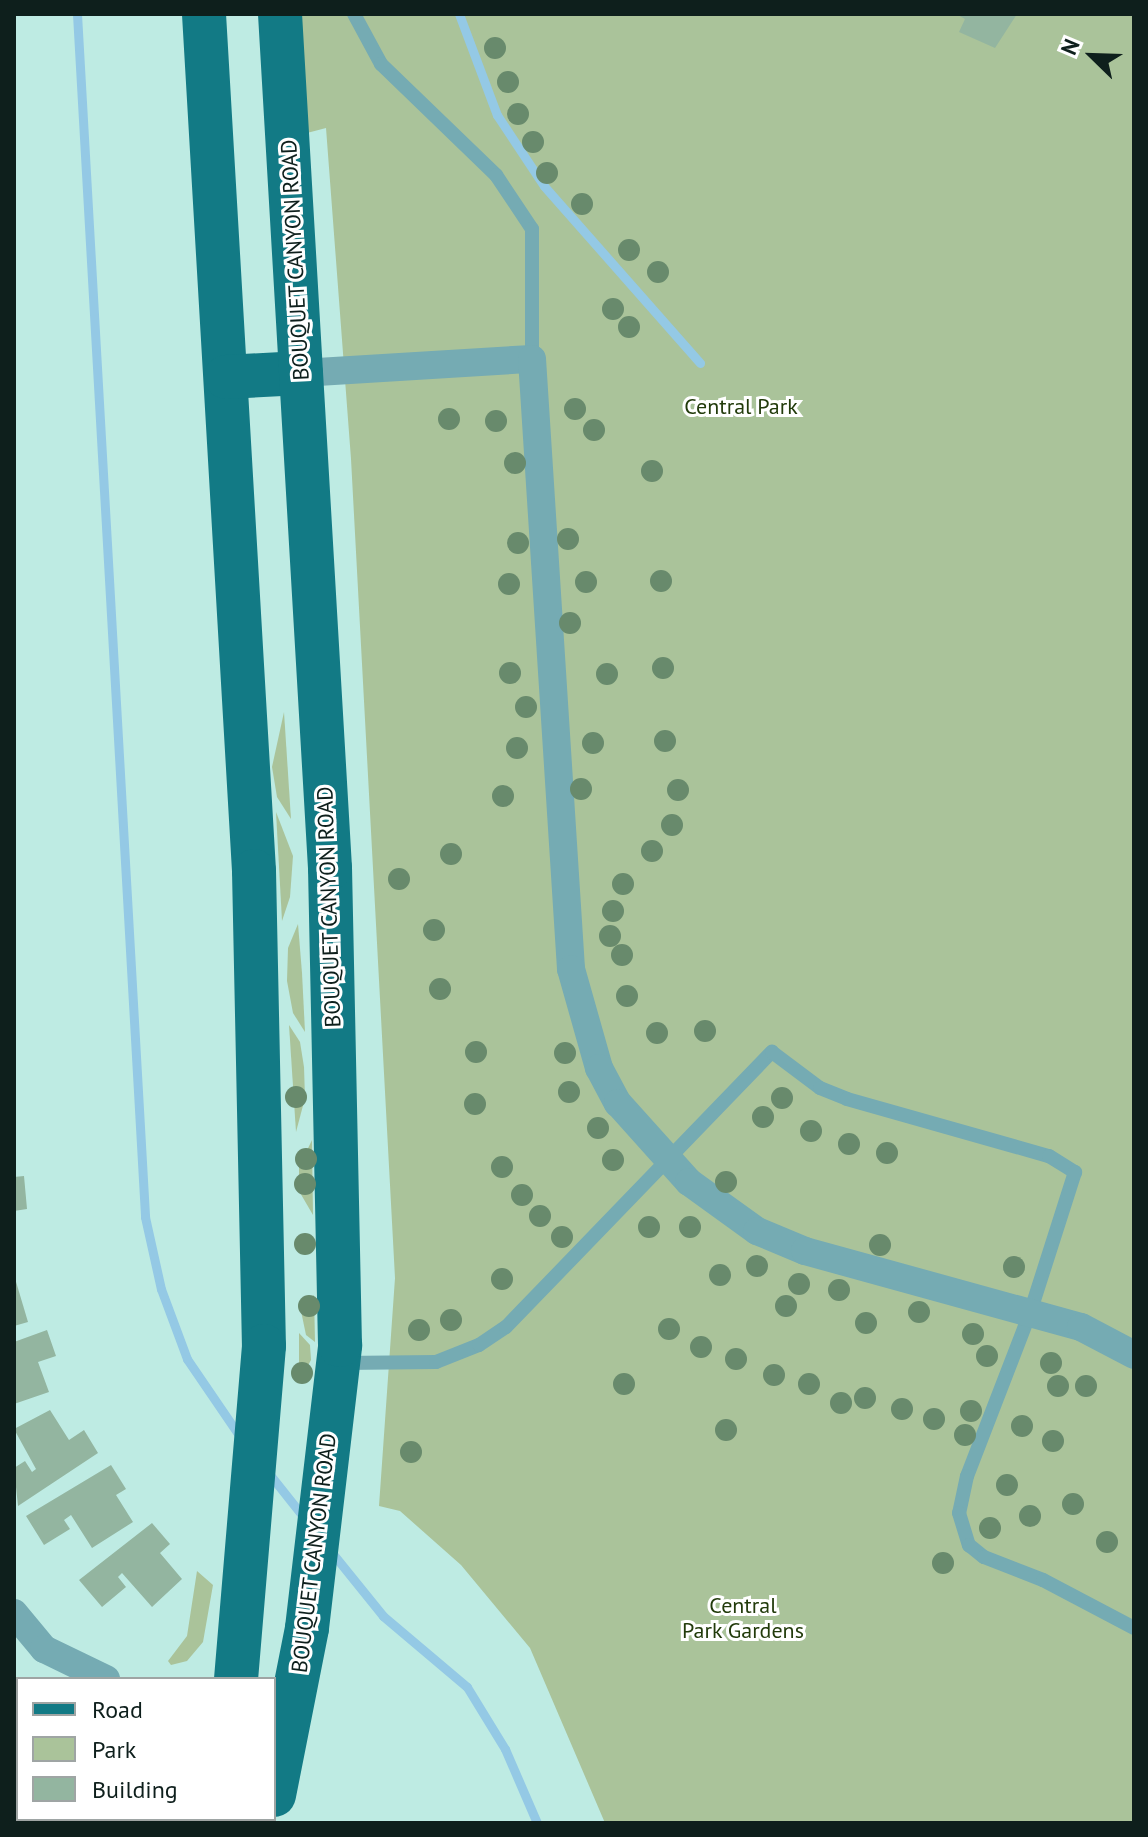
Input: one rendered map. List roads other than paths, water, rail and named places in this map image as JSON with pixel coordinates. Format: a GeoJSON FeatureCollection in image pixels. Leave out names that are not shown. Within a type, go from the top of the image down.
{"type":"FeatureCollection","features":[{"type":"Feature","properties":{"kind":"main road"},"geometry":{"type":"LineString","coordinates":[[204,14],[254,871],[264,1346],[245,1617],[236,1677]]}},
{"type":"Feature","properties":{"kind":"main road","name":"BOUQUET CANYON ROAD"},"geometry":{"type":"LineString","coordinates":[[276,1776],[281,1729],[307,1628],[338,1363],[330,868],[280,14]]}},
{"type":"Feature","properties":{"kind":"main road"},"geometry":{"type":"LineString","coordinates":[[226,377],[301,373]]}},
{"type":"Feature","properties":{"kind":"street"},"geometry":{"type":"LineString","coordinates":[[301,373],[532,359],[571,969],[599,1068],[618,1103],[716,1205],[757,1231],[805,1251],[1081,1327],[1134,1355]]}},
{"type":"Feature","properties":{"kind":"street"},"geometry":{"type":"LineString","coordinates":[[14,1613],[68,1677]]}},
{"type":"Feature","properties":{"kind":"street"},"geometry":{"type":"LineString","coordinates":[[44,1649],[102,1677]]}},
{"type":"Feature","properties":{"kind":"lane"},"geometry":{"type":"LineString","coordinates":[[354,14],[381,64],[496,175],[532,229],[532,359]]}},
{"type":"Feature","properties":{"kind":"lane"},"geometry":{"type":"LineString","coordinates":[[338,1363],[415,1365],[479,1345],[526,1308],[772,1052],[820,1088],[847,1099],[1062,1161],[1075,1172],[1030,1313],[959,1499],[962,1530],[969,1545],[984,1557],[1043,1580],[1134,1628]]}},
{"type":"Feature","properties":{"kind":"waterway"},"geometry":{"type":"LineString","coordinates":[[77,14],[145,1217],[161,1289],[187,1359],[243,1441]]}},
{"type":"Feature","properties":{"kind":"waterway"},"geometry":{"type":"LineString","coordinates":[[459,14],[497,115],[544,186],[700,363]]}},
{"type":"Feature","properties":{"kind":"waterway"},"geometry":{"type":"LineString","coordinates":[[267,1471],[305,1519]]}},
{"type":"Feature","properties":{"kind":"waterway"},"geometry":{"type":"LineString","coordinates":[[329,1549],[383,1616],[467,1687],[505,1749],[537,1823]]}},
{"type":"Feature","properties":{"kind":"park label","name":"Central Park"},"geometry":{"type":"Point","coordinates":[741,407]}},
{"type":"Feature","properties":{"kind":"park label","name":"Central Park Gardens"},"geometry":{"type":"Point","coordinates":[743,1618]}}]}
